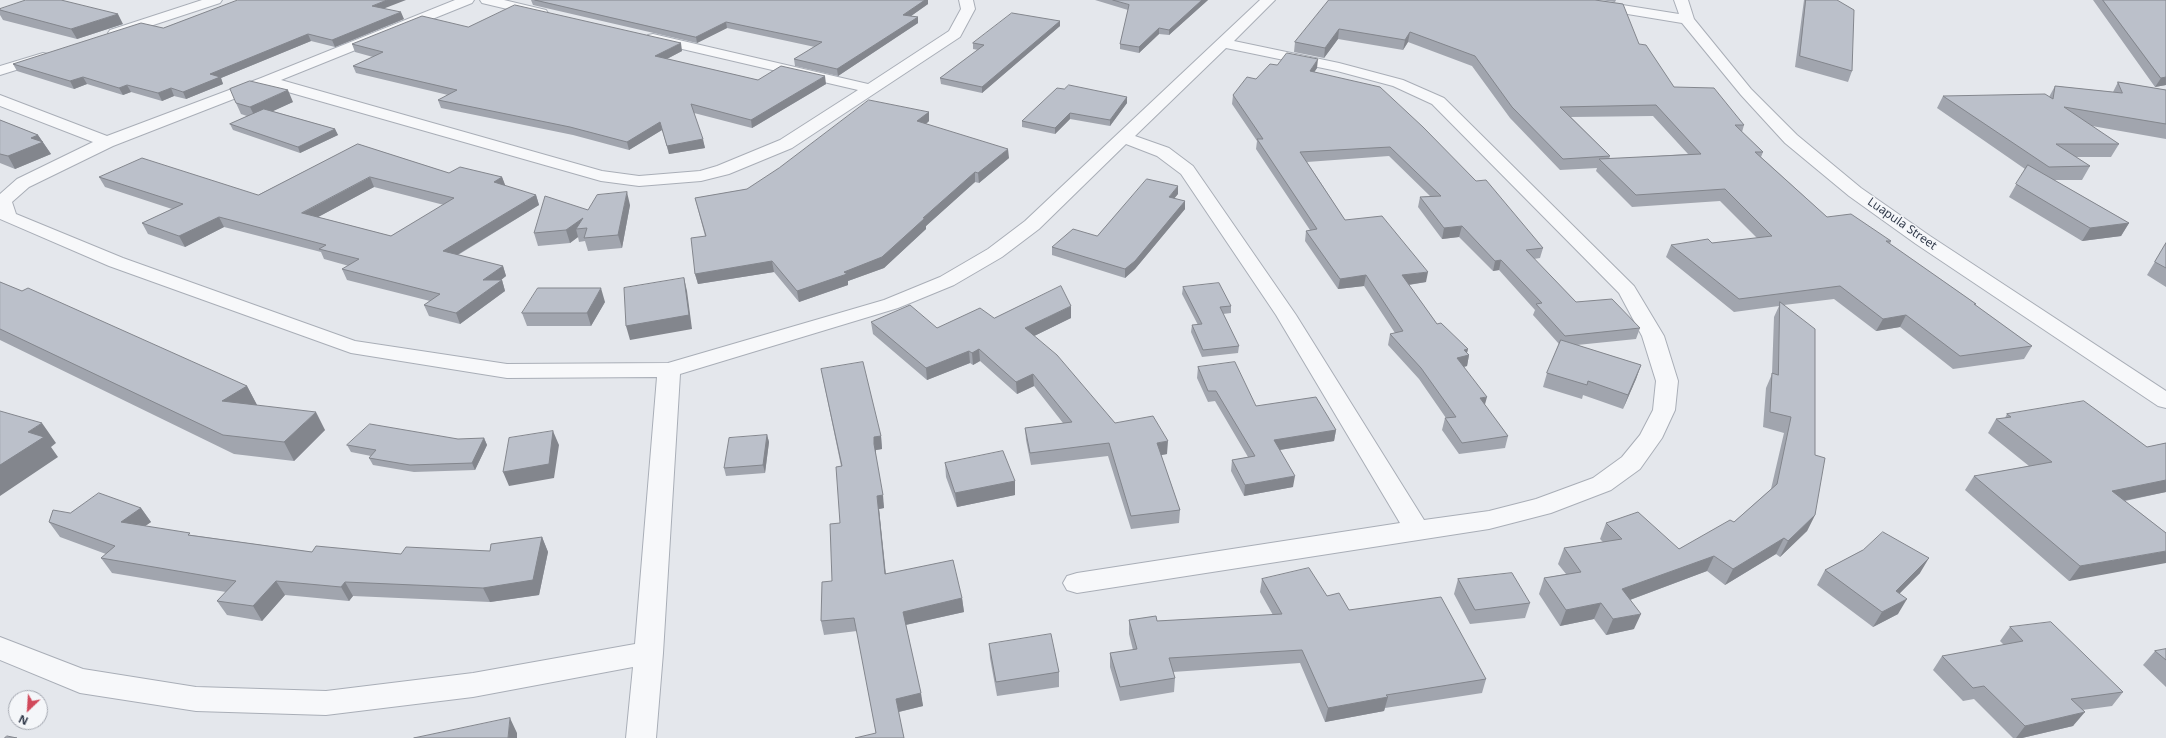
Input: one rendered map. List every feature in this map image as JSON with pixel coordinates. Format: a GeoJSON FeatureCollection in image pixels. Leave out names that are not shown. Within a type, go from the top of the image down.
{"type":"FeatureCollection","features":[{"type":"Feature","properties":{"kind":"street"},"geometry":{"type":"LineString","coordinates":[[104,37],[215,0]]}},
{"type":"Feature","properties":{"kind":"street"},"geometry":{"type":"LineString","coordinates":[[467,0],[266,81],[107,142],[23,183],[1,202],[8,217],[116,262],[351,346],[506,371],[669,370],[891,304],[948,281],[995,253],[1032,225],[1125,138],[1268,0]]}},
{"type":"Feature","properties":{"kind":"street"},"geometry":{"type":"LineString","coordinates":[[487,0],[556,16]]}},
{"type":"Feature","properties":{"kind":"street"},"geometry":{"type":"LineString","coordinates":[[266,81],[601,176],[640,181],[701,176],[723,170],[786,144],[955,34],[968,10],[966,0]]}},
{"type":"Feature","properties":{"kind":"street"},"geometry":{"type":"LineString","coordinates":[[1567,0],[1688,20]]}},
{"type":"Feature","properties":{"kind":"street","name":"Luapula Street"},"geometry":{"type":"LineString","coordinates":[[1681,0],[1688,20],[1746,92],[1791,139],[1855,192],[1923,240],[2166,402]]}},
{"type":"Feature","properties":{"kind":"street"},"geometry":{"type":"LineString","coordinates":[[641,36],[872,89]]}},
{"type":"Feature","properties":{"kind":"street"},"geometry":{"type":"LineString","coordinates":[[1077,583],[1489,520],[1542,506],[1602,484],[1631,463],[1650,438],[1664,410],[1667,381],[1652,336],[1627,290],[1438,101],[1398,83],[1339,67],[1224,43]]}},
{"type":"Feature","properties":{"kind":"street"},"geometry":{"type":"LineString","coordinates":[[0,71],[59,51]]}},
{"type":"Feature","properties":{"kind":"street"},"geometry":{"type":"LineString","coordinates":[[0,100],[107,142]]}},
{"type":"Feature","properties":{"kind":"street"},"geometry":{"type":"LineString","coordinates":[[1125,138],[1163,152],[1187,170],[1286,315],[1417,530]]}},
{"type":"Feature","properties":{"kind":"street"},"geometry":{"type":"LineString","coordinates":[[641,738],[649,653],[669,370]]}},
{"type":"Feature","properties":{"kind":"street"},"geometry":{"type":"LineString","coordinates":[[0,648],[80,681],[196,699],[326,703],[473,685],[649,653]]}},
{"type":"Feature","properties":{"kind":"building"},"geometry":{"type":"Polygon","coordinates":[[[26,0],[61,0],[118,14],[71,29],[0,10],[26,0]]]}},
{"type":"Feature","properties":{"kind":"building"},"geometry":{"type":"Polygon","coordinates":[[[238,0],[387,0],[372,6],[401,12],[332,40],[308,34],[210,74],[220,77],[183,92],[171,88],[158,93],[127,85],[119,88],[83,77],[70,81],[13,64],[141,23],[163,28],[238,0]]]}},
{"type":"Feature","properties":{"kind":"building"},"geometry":{"type":"Polygon","coordinates":[[[535,0],[925,0],[903,15],[918,17],[837,69],[794,59],[822,42],[726,22],[696,37],[535,0]]]}},
{"type":"Feature","properties":{"kind":"building"},"geometry":{"type":"Polygon","coordinates":[[[1113,0],[1202,0],[1169,30],[1159,28],[1139,47],[1120,44],[1129,5],[1113,0]]]}},
{"type":"Feature","properties":{"kind":"building"},"geometry":{"type":"Polygon","coordinates":[[[1329,0],[1595,0],[1623,4],[1639,44],[1646,45],[1674,87],[1714,88],[1744,125],[1735,125],[1763,152],[1755,152],[1827,217],[1851,214],[1891,241],[1886,241],[1976,304],[1974,304],[2032,346],[1960,356],[1906,315],[1883,319],[1840,286],[1739,299],[1671,245],[1708,239],[1712,243],[1772,236],[1725,189],[1636,195],[1599,159],[1701,154],[1656,105],[1560,107],[1610,156],[1563,159],[1512,107],[1475,56],[1410,32],[1405,40],[1339,29],[1325,48],[1295,42],[1329,0]]]}},
{"type":"Feature","properties":{"kind":"building"},"geometry":{"type":"Polygon","coordinates":[[[1806,0],[1837,0],[1854,10],[1852,71],[1800,56],[1806,0]]]}},
{"type":"Feature","properties":{"kind":"building"},"geometry":{"type":"Polygon","coordinates":[[[2103,0],[2166,0],[2166,77],[2161,78],[2103,0]]]}},
{"type":"Feature","properties":{"kind":"building"},"geometry":{"type":"Polygon","coordinates":[[[515,5],[681,43],[655,56],[758,80],[781,66],[825,76],[751,120],[691,104],[703,139],[667,146],[660,122],[627,142],[570,127],[438,100],[457,90],[353,66],[383,52],[352,44],[422,16],[468,27],[515,5]]]}},
{"type":"Feature","properties":{"kind":"building"},"geometry":{"type":"Polygon","coordinates":[[[1012,13],[1060,21],[982,87],[940,78],[984,45],[973,43],[1012,13]]]}},
{"type":"Feature","properties":{"kind":"building"},"geometry":{"type":"Polygon","coordinates":[[[1287,53],[1318,59],[1310,71],[1380,87],[1423,127],[1476,181],[1486,180],[1543,248],[1526,250],[1576,302],[1612,299],[1640,328],[1565,336],[1536,304],[1542,303],[1501,260],[1495,261],[1462,226],[1444,228],[1420,197],[1441,196],[1390,147],[1300,152],[1345,220],[1382,216],[1428,272],[1402,275],[1437,324],[1441,323],[1468,349],[1464,350],[1469,355],[1457,358],[1487,397],[1480,398],[1508,436],[1462,443],[1445,418],[1456,417],[1421,368],[1390,334],[1403,331],[1366,275],[1340,279],[1306,231],[1317,229],[1257,139],[1263,139],[1233,95],[1247,77],[1256,79],[1270,64],[1277,65],[1287,53]]]}},
{"type":"Feature","properties":{"kind":"building"},"geometry":{"type":"Polygon","coordinates":[[[250,81],[288,90],[250,107],[236,103],[230,89],[250,81]]]}},
{"type":"Feature","properties":{"kind":"building"},"geometry":{"type":"Polygon","coordinates":[[[2118,82],[2166,90],[2166,124],[2064,107],[2119,144],[2056,144],[2090,166],[2049,167],[1943,96],[2045,94],[2053,99],[2055,86],[2122,93],[2118,82]]]}},
{"type":"Feature","properties":{"kind":"building"},"geometry":{"type":"Polygon","coordinates":[[[1069,85],[1127,97],[1110,120],[1070,113],[1055,128],[1022,121],[1057,88],[1064,89],[1069,85]]]}},
{"type":"Feature","properties":{"kind":"building"},"geometry":{"type":"Polygon","coordinates":[[[869,100],[929,112],[917,121],[1008,149],[978,173],[975,172],[882,257],[844,272],[847,274],[797,291],[772,261],[695,274],[691,238],[706,236],[695,198],[747,189],[779,168],[869,100]]]}},
{"type":"Feature","properties":{"kind":"building"},"geometry":{"type":"Polygon","coordinates":[[[264,109],[335,129],[298,147],[230,124],[264,109]]]}},
{"type":"Feature","properties":{"kind":"building"},"geometry":{"type":"Polygon","coordinates":[[[0,120],[38,135],[31,138],[43,142],[8,156],[0,154],[0,120]]]}},
{"type":"Feature","properties":{"kind":"building"},"geometry":{"type":"Polygon","coordinates":[[[358,144],[449,173],[460,167],[502,177],[494,182],[536,195],[443,251],[503,266],[483,280],[502,280],[456,313],[424,305],[440,294],[342,269],[359,259],[319,249],[326,245],[219,217],[179,236],[142,223],[183,204],[99,177],[142,158],[258,195],[358,144]],[[370,177],[302,213],[391,236],[454,198],[370,177]]]}},
{"type":"Feature","properties":{"kind":"building"},"geometry":{"type":"Polygon","coordinates":[[[2028,165],[2129,223],[2090,228],[2016,184],[2028,165]]]}},
{"type":"Feature","properties":{"kind":"building"},"geometry":{"type":"Polygon","coordinates":[[[1147,179],[1178,186],[1169,197],[1185,201],[1135,261],[1125,269],[1052,247],[1073,229],[1097,236],[1147,179]]]}},
{"type":"Feature","properties":{"kind":"building"},"geometry":{"type":"Polygon","coordinates":[[[627,192],[618,235],[584,238],[587,228],[576,229],[583,218],[566,230],[534,233],[545,196],[588,210],[597,195],[627,192]]]}},
{"type":"Feature","properties":{"kind":"building"},"geometry":{"type":"Polygon","coordinates":[[[2166,243],[2166,268],[2155,262],[2166,243]]]}},
{"type":"Feature","properties":{"kind":"building"},"geometry":{"type":"Polygon","coordinates":[[[684,278],[689,315],[626,326],[624,288],[684,278]]]}},
{"type":"Feature","properties":{"kind":"building"},"geometry":{"type":"Polygon","coordinates":[[[0,282],[22,291],[28,288],[247,386],[222,401],[316,412],[284,442],[223,435],[0,329],[0,282]]]}},
{"type":"Feature","properties":{"kind":"building"},"geometry":{"type":"Polygon","coordinates":[[[1219,283],[1231,306],[1220,307],[1239,346],[1203,350],[1192,325],[1202,324],[1183,287],[1219,283]]]}},
{"type":"Feature","properties":{"kind":"building"},"geometry":{"type":"Polygon","coordinates":[[[1061,286],[1071,306],[1025,328],[1057,355],[1115,423],[1153,416],[1168,441],[1157,443],[1180,510],[1131,516],[1109,443],[1030,453],[1025,428],[1072,422],[1033,374],[1016,382],[979,349],[972,353],[969,351],[926,368],[871,322],[910,305],[937,328],[980,308],[994,318],[1061,286]]]}},
{"type":"Feature","properties":{"kind":"building"},"geometry":{"type":"Polygon","coordinates":[[[538,288],[601,288],[587,313],[522,313],[538,288]]]}},
{"type":"Feature","properties":{"kind":"building"},"geometry":{"type":"Polygon","coordinates":[[[1780,302],[1815,329],[1815,455],[1825,458],[1815,515],[1788,541],[1784,538],[1733,569],[1714,556],[1622,589],[1641,614],[1613,619],[1601,603],[1566,610],[1544,578],[1581,572],[1564,548],[1622,539],[1606,523],[1638,512],[1679,549],[1730,520],[1734,522],[1777,484],[1791,417],[1770,412],[1772,373],[1778,375],[1780,302]]]}},
{"type":"Feature","properties":{"kind":"building"},"geometry":{"type":"Polygon","coordinates":[[[1561,340],[1641,365],[1628,395],[1588,381],[1587,385],[1547,373],[1561,340]]]}},
{"type":"Feature","properties":{"kind":"building"},"geometry":{"type":"Polygon","coordinates":[[[863,362],[881,436],[874,437],[874,444],[883,495],[877,496],[885,574],[953,560],[962,598],[903,612],[921,693],[896,699],[904,738],[855,738],[876,733],[854,618],[821,621],[822,582],[832,581],[830,524],[840,523],[836,467],[842,466],[821,369],[863,362]]]}},
{"type":"Feature","properties":{"kind":"building"},"geometry":{"type":"Polygon","coordinates":[[[1235,362],[1256,406],[1316,397],[1336,430],[1274,440],[1295,476],[1245,485],[1232,460],[1255,456],[1216,391],[1208,391],[1198,367],[1235,362]]]}},
{"type":"Feature","properties":{"kind":"building"},"geometry":{"type":"Polygon","coordinates":[[[2084,401],[2147,447],[2166,443],[2166,480],[2112,491],[2166,533],[2166,551],[2080,566],[1974,476],[2052,462],[1996,419],[2011,417],[2007,414],[2084,401]]]}},
{"type":"Feature","properties":{"kind":"building"},"geometry":{"type":"Polygon","coordinates":[[[0,411],[42,423],[28,432],[44,437],[0,465],[0,411]]]}},
{"type":"Feature","properties":{"kind":"building"},"geometry":{"type":"Polygon","coordinates":[[[370,424],[458,439],[484,438],[472,463],[410,465],[369,458],[376,450],[347,445],[370,424]]]}},
{"type":"Feature","properties":{"kind":"building"},"geometry":{"type":"Polygon","coordinates":[[[553,431],[549,464],[503,472],[509,438],[553,431]]]}},
{"type":"Feature","properties":{"kind":"building"},"geometry":{"type":"Polygon","coordinates":[[[767,435],[763,465],[724,468],[729,438],[767,435]]]}},
{"type":"Feature","properties":{"kind":"building"},"geometry":{"type":"Polygon","coordinates":[[[1003,451],[1015,481],[955,493],[945,463],[1003,451]]]}},
{"type":"Feature","properties":{"kind":"building"},"geometry":{"type":"Polygon","coordinates":[[[99,493],[141,508],[121,522],[190,533],[188,535],[312,552],[316,546],[401,554],[406,547],[490,551],[491,544],[542,537],[533,580],[483,588],[345,582],[341,587],[276,581],[253,606],[217,601],[236,581],[101,558],[115,546],[49,522],[53,510],[70,513],[99,493]]]}},
{"type":"Feature","properties":{"kind":"building"},"geometry":{"type":"Polygon","coordinates":[[[1883,532],[1929,558],[1896,591],[1907,599],[1882,612],[1825,570],[1863,550],[1883,532]]]}},
{"type":"Feature","properties":{"kind":"building"},"geometry":{"type":"Polygon","coordinates":[[[1309,568],[1327,596],[1339,593],[1349,610],[1441,597],[1486,679],[1386,695],[1388,697],[1328,708],[1302,650],[1169,658],[1175,678],[1120,687],[1110,653],[1137,649],[1129,620],[1156,616],[1157,621],[1282,614],[1262,579],[1309,568]]]}},
{"type":"Feature","properties":{"kind":"building"},"geometry":{"type":"Polygon","coordinates":[[[1512,573],[1530,603],[1475,610],[1458,579],[1512,573]]]}},
{"type":"Feature","properties":{"kind":"building"},"geometry":{"type":"Polygon","coordinates":[[[2051,622],[2123,692],[2071,699],[2085,712],[2025,726],[1984,686],[1973,688],[1942,656],[2023,641],[2010,627],[2051,622]]]}},
{"type":"Feature","properties":{"kind":"building"},"geometry":{"type":"Polygon","coordinates":[[[1051,634],[1059,672],[996,682],[989,644],[1051,634]]]}},
{"type":"Feature","properties":{"kind":"building"},"geometry":{"type":"Polygon","coordinates":[[[2166,649],[2166,660],[2155,651],[2166,649]]]}},
{"type":"Feature","properties":{"kind":"building"},"geometry":{"type":"Polygon","coordinates":[[[510,718],[508,738],[414,738],[510,718]]]}},
{"type":"Feature","properties":{"kind":"building"},"geometry":{"type":"Polygon","coordinates":[[[7,736],[17,738],[5,738],[7,736]]]}}]}
